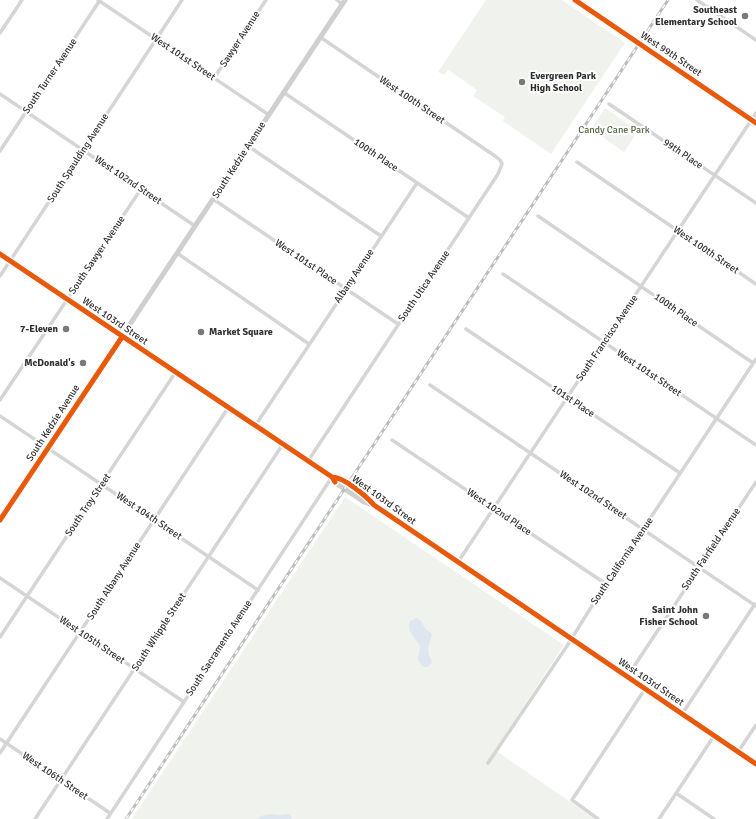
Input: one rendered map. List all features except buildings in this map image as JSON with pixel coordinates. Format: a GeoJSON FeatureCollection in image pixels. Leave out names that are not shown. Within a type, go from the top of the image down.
{"type":"FeatureCollection","features":[{"type":"Feature","properties":{"kind":"main road","name":"South Kedzie Avenue"},"geometry":{"type":"LineString","coordinates":[[0,520],[343,2]]}},
{"type":"Feature","properties":{"kind":"main road","name":"West 103rd Street"},"geometry":{"type":"LineString","coordinates":[[0,254],[175,373],[332,477],[338,477],[346,482],[367,497],[374,505],[756,764]]}},
{"type":"Feature","properties":{"kind":"street"},"geometry":{"type":"LineString","coordinates":[[0,33],[22,0]]}},
{"type":"Feature","properties":{"kind":"street","name":"West 101st Street"},"geometry":{"type":"LineString","coordinates":[[99,0],[268,115]]}},
{"type":"Feature","properties":{"kind":"street","name":"South Turner Avenue"},"geometry":{"type":"LineString","coordinates":[[0,151],[99,0]]}},
{"type":"Feature","properties":{"kind":"street","name":"South Spaulding Avenue"},"geometry":{"type":"LineString","coordinates":[[0,276],[182,0]]}},
{"type":"Feature","properties":{"kind":"street","name":"Sawyer Avenue"},"geometry":{"type":"LineString","coordinates":[[214,78],[266,0]]}},
{"type":"Feature","properties":{"kind":"street"},"geometry":{"type":"LineString","coordinates":[[336,0],[343,2]]}},
{"type":"Feature","properties":{"kind":"street","name":"West 99th Street"},"geometry":{"type":"LineString","coordinates":[[575,0],[754,121]]}},
{"type":"Feature","properties":{"kind":"street"},"geometry":{"type":"LineString","coordinates":[[697,0],[756,40]]}},
{"type":"Feature","properties":{"kind":"street","name":"West 100th Street"},"geometry":{"type":"LineString","coordinates":[[320,37],[495,156],[502,164]]}},
{"type":"Feature","properties":{"kind":"street","name":"100th Place"},"geometry":{"type":"LineString","coordinates":[[283,92],[469,218]]}},
{"type":"Feature","properties":{"kind":"street","name":"West 102nd Street"},"geometry":{"type":"LineString","coordinates":[[0,94],[195,226]]}},
{"type":"Feature","properties":{"kind":"street","name":"99th Place"},"geometry":{"type":"LineString","coordinates":[[609,104],[756,203]]}},
{"type":"Feature","properties":{"kind":"street","name":"South Francisco Avenue"},"geometry":{"type":"LineString","coordinates":[[458,562],[715,175],[754,121],[756,113]]}},
{"type":"Feature","properties":{"kind":"street"},"geometry":{"type":"LineString","coordinates":[[248,146],[381,236]]}},
{"type":"Feature","properties":{"kind":"street","name":"West 100th Street"},"geometry":{"type":"LineString","coordinates":[[577,162],[756,284]]}},
{"type":"Feature","properties":{"kind":"street","name":"South Utica Avenue"},"geometry":{"type":"LineString","coordinates":[[308,461],[498,174],[502,164]]}},
{"type":"Feature","properties":{"kind":"street","name":"Albany Avenue"},"geometry":{"type":"LineString","coordinates":[[255,426],[417,183]]}},
{"type":"Feature","properties":{"kind":"street","name":"South Sawyer Avenue"},"geometry":{"type":"LineString","coordinates":[[0,400],[141,189]]}},
{"type":"Feature","properties":{"kind":"street","name":"West 101st Place"},"geometry":{"type":"LineString","coordinates":[[213,199],[398,324]]}},
{"type":"Feature","properties":{"kind":"street","name":"100th Place"},"geometry":{"type":"LineString","coordinates":[[538,216],[753,363]]}},
{"type":"Feature","properties":{"kind":"street"},"geometry":{"type":"LineString","coordinates":[[177,253],[309,344]]}},
{"type":"Feature","properties":{"kind":"street","name":"West 101st Street"},"geometry":{"type":"LineString","coordinates":[[503,274],[756,445]]}},
{"type":"Feature","properties":{"kind":"street","name":"101st Place"},"geometry":{"type":"LineString","coordinates":[[466,329],[680,473]]}},
{"type":"Feature","properties":{"kind":"street","name":"South California Avenue"},"geometry":{"type":"LineString","coordinates":[[488,763],[756,359]]}},
{"type":"Feature","properties":{"kind":"street","name":"South Troy Street"},"geometry":{"type":"LineString","coordinates":[[0,637],[175,373]]}},
{"type":"Feature","properties":{"kind":"street","name":"West 102nd Street"},"geometry":{"type":"LineString","coordinates":[[430,385],[756,605]]}},
{"type":"Feature","properties":{"kind":"street","name":"South Albany Avenue"},"geometry":{"type":"LineString","coordinates":[[0,753],[228,408]]}},
{"type":"Feature","properties":{"kind":"street","name":"West 104th Street"},"geometry":{"type":"LineString","coordinates":[[0,416],[258,590]]}},
{"type":"Feature","properties":{"kind":"street","name":"West 102nd Place"},"geometry":{"type":"LineString","coordinates":[[392,440],[606,584]]}},
{"type":"Feature","properties":{"kind":"street","name":"South Whipple Street"},"geometry":{"type":"LineString","coordinates":[[35,819],[283,444]]}},
{"type":"Feature","properties":{"kind":"street","name":"South Sacramento Avenue"},"geometry":{"type":"LineString","coordinates":[[106,819],[332,477]]}},
{"type":"Feature","properties":{"kind":"street","name":"South Fairfield Avenue"},"geometry":{"type":"LineString","coordinates":[[627,677],[756,482]]}},
{"type":"Feature","properties":{"kind":"street","name":"West 105th Street"},"geometry":{"type":"LineString","coordinates":[[0,578],[184,702]]}},
{"type":"Feature","properties":{"kind":"street"},"geometry":{"type":"LineString","coordinates":[[682,714],[756,605]]}},
{"type":"Feature","properties":{"kind":"street"},"geometry":{"type":"LineString","coordinates":[[598,819],[572,800],[645,689]]}},
{"type":"Feature","properties":{"kind":"street"},"geometry":{"type":"LineString","coordinates":[[738,752],[756,725]]}},
{"type":"Feature","properties":{"kind":"street"},"geometry":{"type":"LineString","coordinates":[[659,819],[714,736]]}},
{"type":"Feature","properties":{"kind":"street","name":"West 106th Street"},"geometry":{"type":"LineString","coordinates":[[0,739],[110,813]]}},
{"type":"Feature","properties":{"kind":"street"},"geometry":{"type":"LineString","coordinates":[[676,794],[714,819]]}},
{"type":"Feature","properties":{"kind":"green space","name":"Evergreen Park High School"},"geometry":{"type":"Polygon","coordinates":[[[486,0],[562,0],[625,43],[551,154],[503,121],[505,117],[473,96],[477,90],[448,70],[444,75],[438,72],[486,0]]]}},
{"type":"Feature","properties":{"kind":"green space","name":"Candy Cane Park"},"geometry":{"type":"Polygon","coordinates":[[[605,108],[638,131],[624,152],[591,129],[605,108]]]}},
{"type":"Feature","properties":{"kind":"green space"},"geometry":{"type":"Polygon","coordinates":[[[345,497],[564,645],[495,750],[595,819],[132,819],[345,497]]]}},
{"type":"Feature","properties":{"kind":"shaded area"},"geometry":{"type":"Polygon","coordinates":[[[416,618],[421,621],[425,628],[432,634],[428,648],[432,662],[428,667],[424,667],[419,662],[418,657],[420,646],[409,628],[410,621],[416,618]]]}},
{"type":"Feature","properties":{"kind":"shaded area"},"geometry":{"type":"Polygon","coordinates":[[[269,814],[289,814],[292,819],[258,819],[261,816],[269,814]]]}},
{"type":"Feature","properties":{"kind":"railway"},"geometry":{"type":"LineString","coordinates":[[126,819],[668,0]]}},
{"type":"Feature","properties":{"kind":"cycle path"},"geometry":{"type":"LineString","coordinates":[[575,0],[756,123]]}},
{"type":"Feature","properties":{"kind":"cycle path"},"geometry":{"type":"LineString","coordinates":[[0,254],[332,477],[335,482]]}},
{"type":"Feature","properties":{"kind":"cycle path"},"geometry":{"type":"LineString","coordinates":[[0,520],[122,337]]}},
{"type":"Feature","properties":{"kind":"cycle path"},"geometry":{"type":"LineString","coordinates":[[332,477],[348,483],[374,505],[756,764]]}},
{"type":"Feature","properties":{"kind":"place","name":"Southeast Elementary School"},"geometry":{"type":"Point","coordinates":[745,16]}},
{"type":"Feature","properties":{"kind":"place","name":"Evergreen Park High School"},"geometry":{"type":"Point","coordinates":[522,82]}},
{"type":"Feature","properties":{"kind":"place","name":"7-Eleven"},"geometry":{"type":"Point","coordinates":[66,329]}},
{"type":"Feature","properties":{"kind":"place","name":"Market Square"},"geometry":{"type":"Point","coordinates":[201,332]}},
{"type":"Feature","properties":{"kind":"place","name":"McDonald's"},"geometry":{"type":"Point","coordinates":[83,363]}},
{"type":"Feature","properties":{"kind":"place","name":"Saint John Fisher School"},"geometry":{"type":"Point","coordinates":[706,616]}}]}
